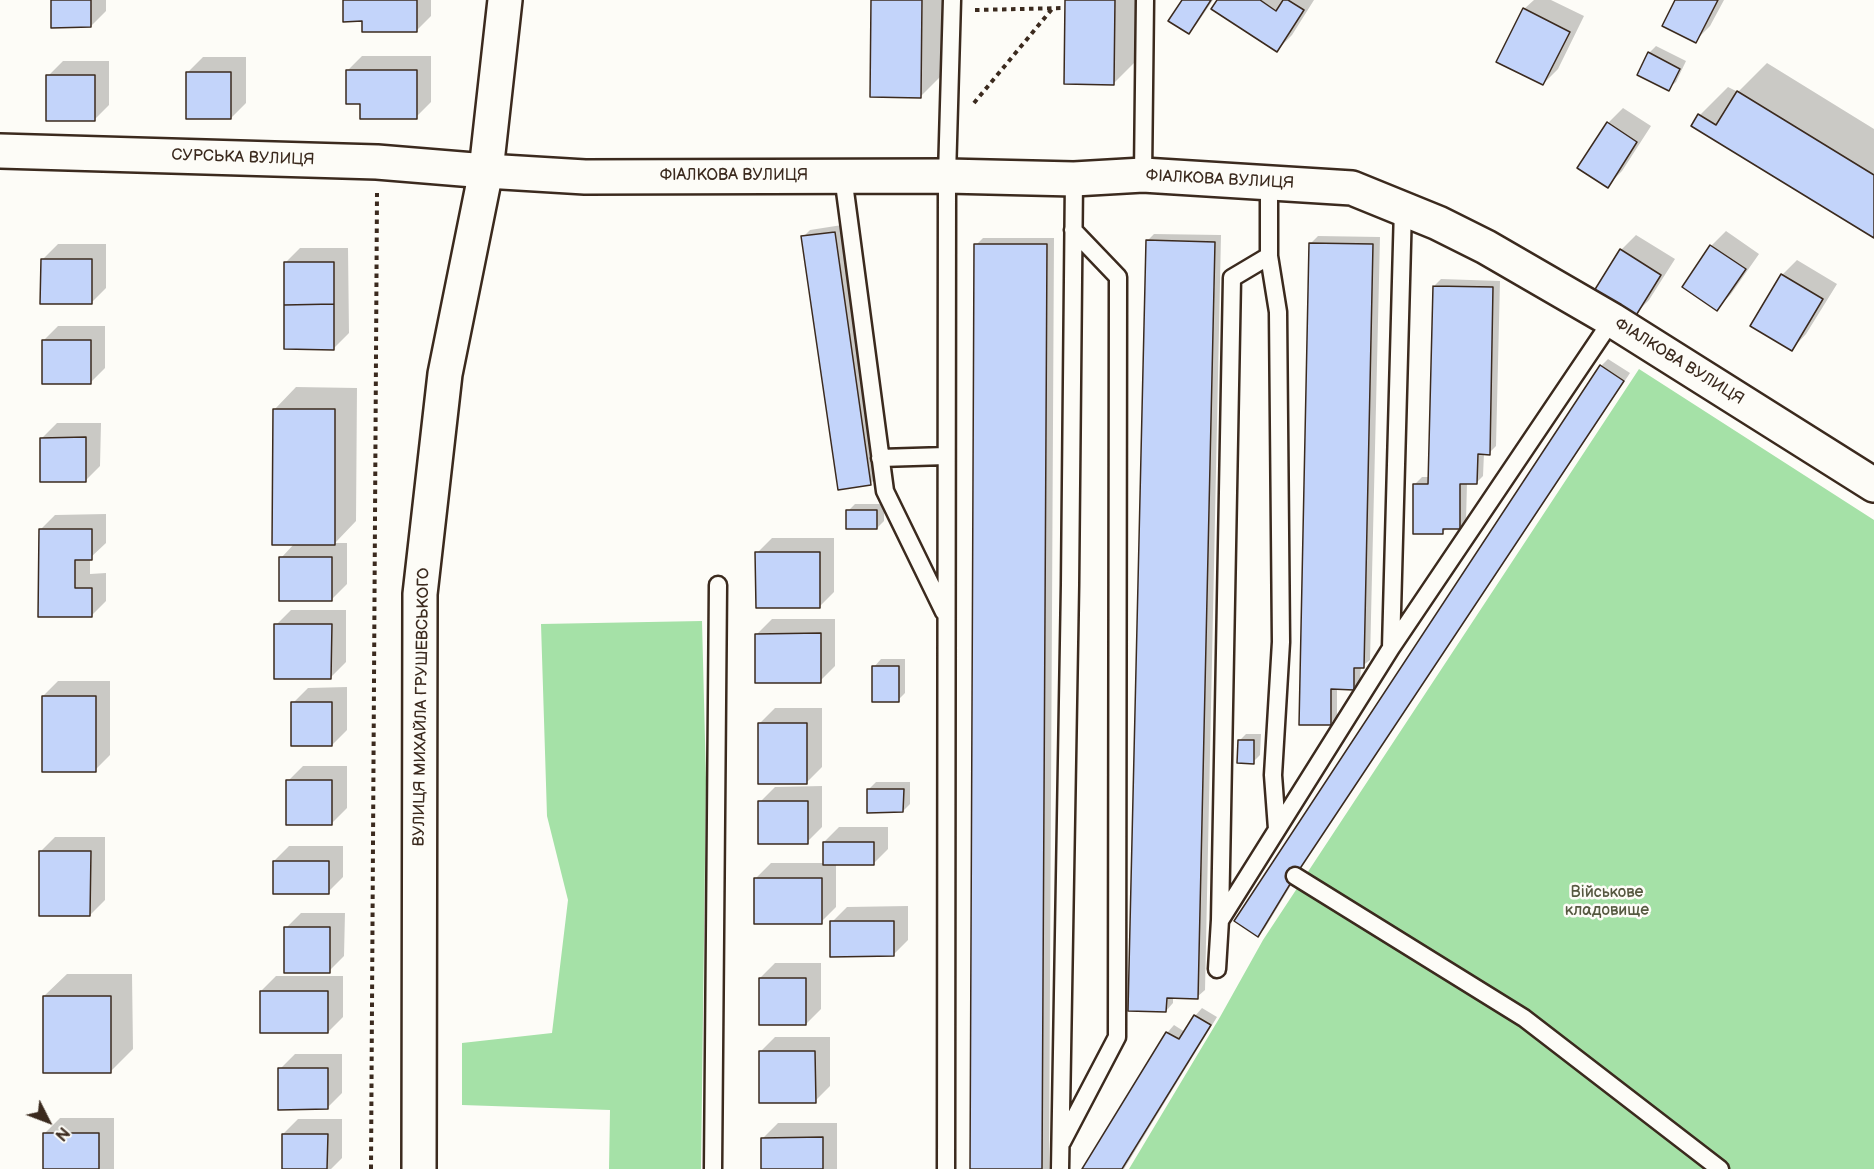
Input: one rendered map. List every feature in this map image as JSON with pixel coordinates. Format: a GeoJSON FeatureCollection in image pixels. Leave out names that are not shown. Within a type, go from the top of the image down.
{"type":"FeatureCollection","features":[{"type":"Feature","properties":{"kind":"street","name":"ВУЛИЦЯ МИХАЙЛА ГРУШЕВСЬКОГО"},"geometry":{"type":"LineString","coordinates":[[419,1169],[420,594],[445,374],[486,171],[504,0]]}},
{"type":"Feature","properties":{"kind":"street","name":"СУРСЬКА ВУЛИЦЯ"},"geometry":{"type":"LineString","coordinates":[[0,151],[377,162],[486,171]]}},
{"type":"Feature","properties":{"kind":"street","name":"ФІАЛКОВА ВУЛИЦЯ"},"geometry":{"type":"LineString","coordinates":[[486,171],[585,177],[946,176],[1074,179],[1143,175],[1352,188],[1438,223],[1486,247],[1612,320],[1874,485]]}},
{"type":"Feature","properties":{"kind":"lane"},"geometry":{"type":"LineString","coordinates":[[1143,175],[1145,0]]}},
{"type":"Feature","properties":{"kind":"lane"},"geometry":{"type":"LineString","coordinates":[[946,1169],[946,176],[952,5]]}},
{"type":"Feature","properties":{"kind":"lane"},"geometry":{"type":"LineString","coordinates":[[843,176],[885,491],[946,617]]}},
{"type":"Feature","properties":{"kind":"lane"},"geometry":{"type":"LineString","coordinates":[[1060,1169],[1074,179]]}},
{"type":"Feature","properties":{"kind":"lane"},"geometry":{"type":"LineString","coordinates":[[1269,183],[1269,256],[1278,312],[1281,642],[1273,775],[1277,829]]}},
{"type":"Feature","properties":{"kind":"lane"},"geometry":{"type":"LineString","coordinates":[[1391,648],[1403,208]]}},
{"type":"Feature","properties":{"kind":"lane"},"geometry":{"type":"LineString","coordinates":[[1060,1146],[1117,1037],[1118,278],[1073,230]]}},
{"type":"Feature","properties":{"kind":"lane"},"geometry":{"type":"LineString","coordinates":[[1217,969],[1220,920],[1232,278],[1269,256]]}},
{"type":"Feature","properties":{"kind":"lane"},"geometry":{"type":"LineString","coordinates":[[1220,920],[1391,648],[1612,320]]}},
{"type":"Feature","properties":{"kind":"lane"},"geometry":{"type":"LineString","coordinates":[[880,458],[946,456]]}},
{"type":"Feature","properties":{"kind":"lane"},"geometry":{"type":"LineString","coordinates":[[712,1169],[718,585]]}},
{"type":"Feature","properties":{"kind":"lane"},"geometry":{"type":"LineString","coordinates":[[1295,876],[1524,1018],[1720,1169]]}},
{"type":"Feature","properties":{"kind":"path"},"geometry":{"type":"LineString","coordinates":[[952,5],[1064,8]]}},
{"type":"Feature","properties":{"kind":"path"},"geometry":{"type":"LineString","coordinates":[[948,134],[1052,9]]}},
{"type":"Feature","properties":{"kind":"path"},"geometry":{"type":"LineString","coordinates":[[371,1169],[377,162]]}},
{"type":"Feature","properties":{"kind":"green space","name":"Військове кладовище"},"geometry":{"type":"Polygon","coordinates":[[[1639,369],[1874,520],[1874,1169],[1129,1169],[1263,940],[1639,369]]]}},
{"type":"Feature","properties":{"kind":"green space"},"geometry":{"type":"Polygon","coordinates":[[[702,621],[706,780],[701,1169],[609,1169],[610,1110],[462,1105],[462,1043],[552,1033],[568,900],[547,816],[541,624],[702,621]]]}},
{"type":"Feature","properties":{"kind":"building"},"geometry":{"type":"Polygon","coordinates":[[[51,0],[91,0],[91,27],[51,28],[51,0]]]}},
{"type":"Feature","properties":{"kind":"building"},"geometry":{"type":"Polygon","coordinates":[[[343,0],[417,0],[417,32],[362,32],[362,21],[343,22],[343,0]]]}},
{"type":"Feature","properties":{"kind":"building"},"geometry":{"type":"Polygon","coordinates":[[[871,0],[922,0],[921,98],[870,97],[871,0]]]}},
{"type":"Feature","properties":{"kind":"building"},"geometry":{"type":"Polygon","coordinates":[[[1065,0],[1115,0],[1114,85],[1064,84],[1065,0]]]}},
{"type":"Feature","properties":{"kind":"building"},"geometry":{"type":"Polygon","coordinates":[[[1182,0],[1211,0],[1189,34],[1168,21],[1182,0]]]}},
{"type":"Feature","properties":{"kind":"building"},"geometry":{"type":"Polygon","coordinates":[[[1217,0],[1260,0],[1276,11],[1283,0],[1288,0],[1304,10],[1277,52],[1211,9],[1217,0]]]}},
{"type":"Feature","properties":{"kind":"building"},"geometry":{"type":"Polygon","coordinates":[[[1675,0],[1718,0],[1696,43],[1662,26],[1675,0]]]}},
{"type":"Feature","properties":{"kind":"building"},"geometry":{"type":"Polygon","coordinates":[[[1523,8],[1570,32],[1543,85],[1496,62],[1523,8]]]}},
{"type":"Feature","properties":{"kind":"building"},"geometry":{"type":"Polygon","coordinates":[[[1648,52],[1680,69],[1669,91],[1637,75],[1648,52]]]}},
{"type":"Feature","properties":{"kind":"building"},"geometry":{"type":"Polygon","coordinates":[[[346,70],[417,70],[417,119],[360,119],[360,104],[346,104],[346,70]]]}},
{"type":"Feature","properties":{"kind":"building"},"geometry":{"type":"Polygon","coordinates":[[[186,72],[231,72],[231,119],[186,119],[186,72]]]}},
{"type":"Feature","properties":{"kind":"building"},"geometry":{"type":"Polygon","coordinates":[[[46,75],[95,75],[95,121],[46,121],[46,75]]]}},
{"type":"Feature","properties":{"kind":"building"},"geometry":{"type":"Polygon","coordinates":[[[1737,91],[1874,175],[1874,238],[1691,126],[1698,114],[1716,125],[1737,91]]]}},
{"type":"Feature","properties":{"kind":"building"},"geometry":{"type":"Polygon","coordinates":[[[1607,122],[1637,142],[1608,188],[1577,168],[1607,122]]]}},
{"type":"Feature","properties":{"kind":"building"},"geometry":{"type":"Polygon","coordinates":[[[835,232],[871,485],[838,490],[801,236],[835,232]]]}},
{"type":"Feature","properties":{"kind":"building"},"geometry":{"type":"Polygon","coordinates":[[[1146,240],[1215,242],[1198,999],[1167,998],[1166,1012],[1128,1011],[1146,240]]]}},
{"type":"Feature","properties":{"kind":"building"},"geometry":{"type":"Polygon","coordinates":[[[1309,243],[1373,244],[1364,668],[1354,668],[1354,690],[1331,689],[1331,725],[1299,725],[1309,243]]]}},
{"type":"Feature","properties":{"kind":"building"},"geometry":{"type":"Polygon","coordinates":[[[974,244],[1047,244],[1042,1169],[970,1169],[974,244]]]}},
{"type":"Feature","properties":{"kind":"building"},"geometry":{"type":"Polygon","coordinates":[[[1710,245],[1746,269],[1717,311],[1682,287],[1710,245]]]}},
{"type":"Feature","properties":{"kind":"building"},"geometry":{"type":"Polygon","coordinates":[[[1620,249],[1661,275],[1635,317],[1594,291],[1620,249]]]}},
{"type":"Feature","properties":{"kind":"building"},"geometry":{"type":"Polygon","coordinates":[[[41,259],[92,259],[92,304],[40,304],[41,259]]]}},
{"type":"Feature","properties":{"kind":"building"},"geometry":{"type":"Polygon","coordinates":[[[284,262],[334,262],[334,304],[284,305],[284,262]]]}},
{"type":"Feature","properties":{"kind":"building"},"geometry":{"type":"Polygon","coordinates":[[[1781,274],[1823,299],[1792,351],[1750,326],[1781,274]]]}},
{"type":"Feature","properties":{"kind":"building"},"geometry":{"type":"Polygon","coordinates":[[[1433,286],[1493,287],[1490,455],[1478,454],[1477,484],[1460,484],[1460,529],[1443,529],[1443,534],[1413,534],[1413,484],[1428,484],[1433,286]]]}},
{"type":"Feature","properties":{"kind":"building"},"geometry":{"type":"Polygon","coordinates":[[[334,304],[334,350],[284,349],[284,305],[334,304]]]}},
{"type":"Feature","properties":{"kind":"building"},"geometry":{"type":"Polygon","coordinates":[[[42,340],[91,340],[91,384],[42,384],[42,340]]]}},
{"type":"Feature","properties":{"kind":"building"},"geometry":{"type":"Polygon","coordinates":[[[1600,365],[1624,381],[1295,876],[1258,937],[1234,921],[1600,365]]]}},
{"type":"Feature","properties":{"kind":"building"},"geometry":{"type":"Polygon","coordinates":[[[273,409],[335,409],[335,545],[272,545],[273,409]]]}},
{"type":"Feature","properties":{"kind":"building"},"geometry":{"type":"Polygon","coordinates":[[[86,437],[86,482],[40,482],[40,438],[86,437]]]}},
{"type":"Feature","properties":{"kind":"building"},"geometry":{"type":"Polygon","coordinates":[[[846,510],[877,510],[877,529],[846,529],[846,510]]]}},
{"type":"Feature","properties":{"kind":"building"},"geometry":{"type":"Polygon","coordinates":[[[39,529],[92,529],[92,560],[75,560],[75,588],[92,588],[92,617],[38,617],[39,529]]]}},
{"type":"Feature","properties":{"kind":"building"},"geometry":{"type":"Polygon","coordinates":[[[755,552],[820,552],[820,608],[756,608],[755,552]]]}},
{"type":"Feature","properties":{"kind":"building"},"geometry":{"type":"Polygon","coordinates":[[[279,557],[332,557],[332,601],[279,601],[279,557]]]}},
{"type":"Feature","properties":{"kind":"building"},"geometry":{"type":"Polygon","coordinates":[[[274,624],[332,624],[331,679],[274,679],[274,624]]]}},
{"type":"Feature","properties":{"kind":"building"},"geometry":{"type":"Polygon","coordinates":[[[821,633],[821,683],[755,683],[755,634],[821,633]]]}},
{"type":"Feature","properties":{"kind":"building"},"geometry":{"type":"Polygon","coordinates":[[[872,666],[899,666],[899,702],[872,702],[872,666]]]}},
{"type":"Feature","properties":{"kind":"building"},"geometry":{"type":"Polygon","coordinates":[[[42,696],[96,696],[96,772],[42,772],[42,696]]]}},
{"type":"Feature","properties":{"kind":"building"},"geometry":{"type":"Polygon","coordinates":[[[291,702],[332,702],[332,746],[291,746],[291,702]]]}},
{"type":"Feature","properties":{"kind":"building"},"geometry":{"type":"Polygon","coordinates":[[[758,723],[807,723],[807,784],[758,784],[758,723]]]}},
{"type":"Feature","properties":{"kind":"building"},"geometry":{"type":"Polygon","coordinates":[[[1238,740],[1254,740],[1254,764],[1237,763],[1238,740]]]}},
{"type":"Feature","properties":{"kind":"building"},"geometry":{"type":"Polygon","coordinates":[[[286,780],[332,780],[332,825],[286,825],[286,780]]]}},
{"type":"Feature","properties":{"kind":"building"},"geometry":{"type":"Polygon","coordinates":[[[867,789],[904,789],[903,812],[867,813],[867,789]]]}},
{"type":"Feature","properties":{"kind":"building"},"geometry":{"type":"Polygon","coordinates":[[[758,801],[808,801],[808,844],[758,844],[758,801]]]}},
{"type":"Feature","properties":{"kind":"building"},"geometry":{"type":"Polygon","coordinates":[[[823,842],[874,842],[874,865],[823,865],[823,842]]]}},
{"type":"Feature","properties":{"kind":"building"},"geometry":{"type":"Polygon","coordinates":[[[39,851],[91,851],[90,916],[39,916],[39,851]]]}},
{"type":"Feature","properties":{"kind":"building"},"geometry":{"type":"Polygon","coordinates":[[[273,861],[329,861],[329,894],[273,894],[273,861]]]}},
{"type":"Feature","properties":{"kind":"building"},"geometry":{"type":"Polygon","coordinates":[[[754,878],[822,878],[822,924],[754,924],[754,878]]]}},
{"type":"Feature","properties":{"kind":"building"},"geometry":{"type":"Polygon","coordinates":[[[830,921],[894,921],[894,956],[830,957],[830,921]]]}},
{"type":"Feature","properties":{"kind":"building"},"geometry":{"type":"Polygon","coordinates":[[[284,927],[330,927],[330,973],[284,973],[284,927]]]}},
{"type":"Feature","properties":{"kind":"building"},"geometry":{"type":"Polygon","coordinates":[[[759,978],[806,978],[806,1025],[759,1025],[759,978]]]}},
{"type":"Feature","properties":{"kind":"building"},"geometry":{"type":"Polygon","coordinates":[[[260,991],[328,991],[328,1033],[260,1033],[260,991]]]}},
{"type":"Feature","properties":{"kind":"building"},"geometry":{"type":"Polygon","coordinates":[[[43,996],[111,996],[111,1073],[43,1073],[43,996]]]}},
{"type":"Feature","properties":{"kind":"building"},"geometry":{"type":"Polygon","coordinates":[[[1194,1015],[1211,1025],[1122,1169],[1082,1169],[1166,1032],[1179,1039],[1194,1015]]]}},
{"type":"Feature","properties":{"kind":"building"},"geometry":{"type":"Polygon","coordinates":[[[759,1051],[815,1051],[816,1103],[759,1103],[759,1051]]]}},
{"type":"Feature","properties":{"kind":"building"},"geometry":{"type":"Polygon","coordinates":[[[278,1068],[328,1068],[328,1109],[278,1110],[278,1068]]]}},
{"type":"Feature","properties":{"kind":"building"},"geometry":{"type":"Polygon","coordinates":[[[43,1133],[99,1133],[99,1169],[43,1169],[43,1133]]]}},
{"type":"Feature","properties":{"kind":"building"},"geometry":{"type":"Polygon","coordinates":[[[282,1134],[328,1134],[327,1169],[282,1169],[282,1134]]]}},
{"type":"Feature","properties":{"kind":"building"},"geometry":{"type":"Polygon","coordinates":[[[823,1137],[823,1169],[761,1169],[761,1138],[823,1137]]]}}]}
